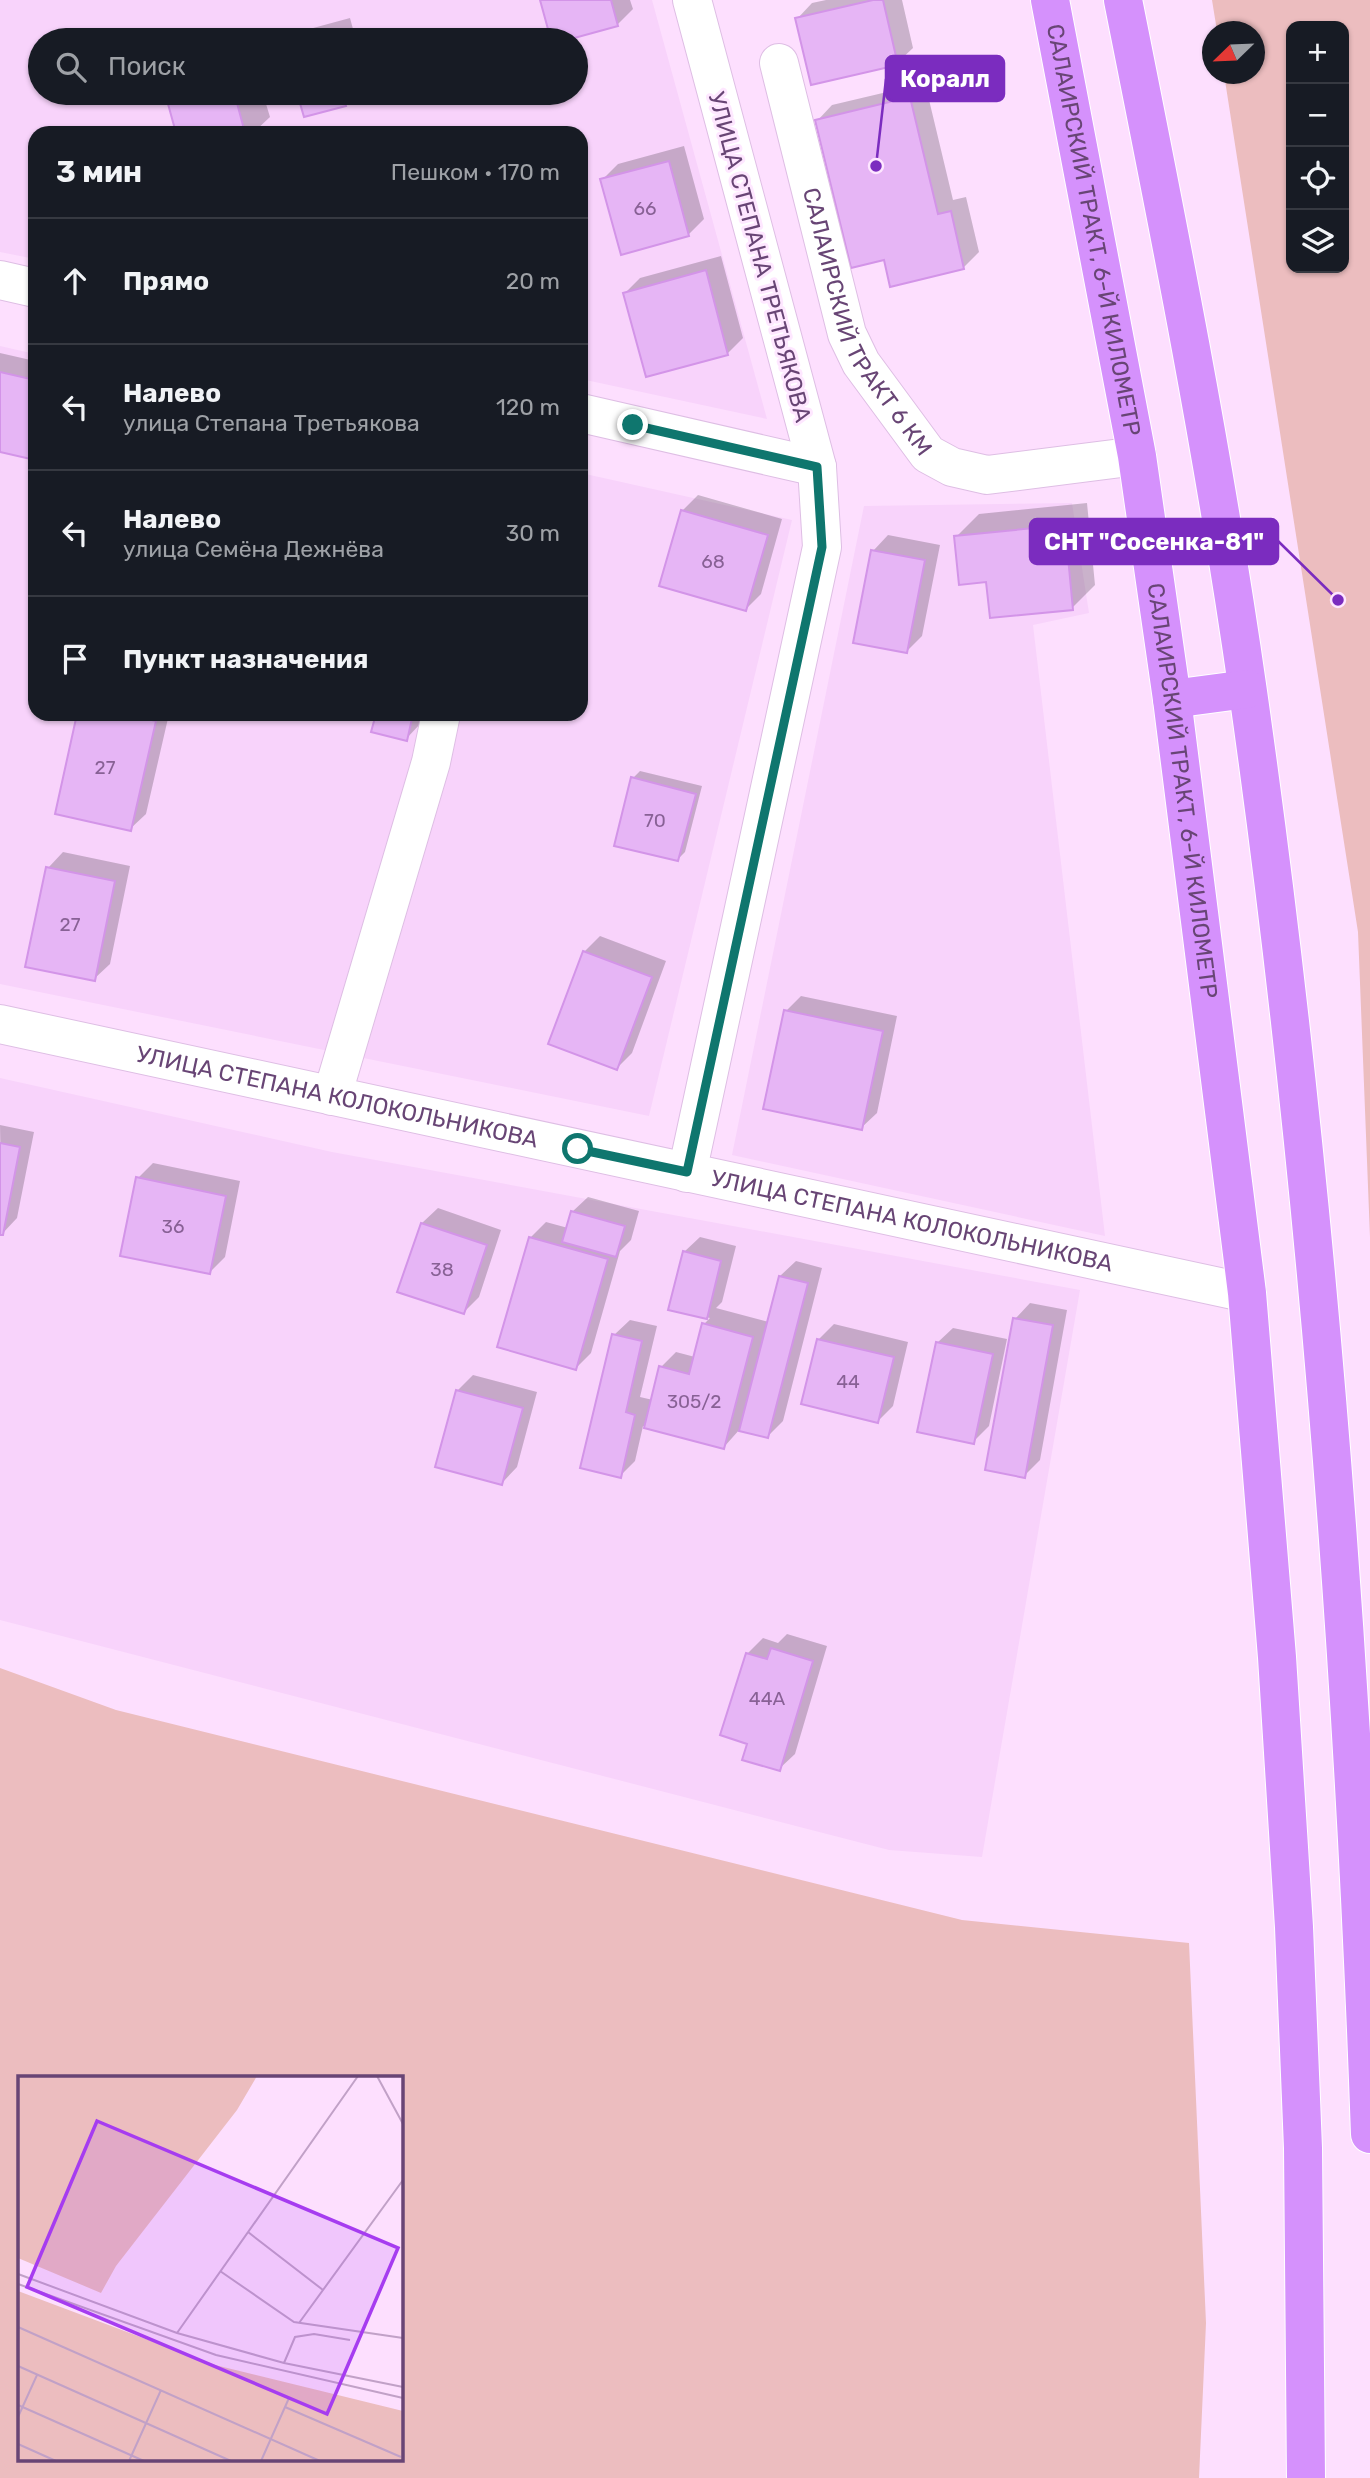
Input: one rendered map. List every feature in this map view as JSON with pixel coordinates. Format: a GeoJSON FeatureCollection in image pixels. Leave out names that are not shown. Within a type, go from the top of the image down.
{"type":"FeatureCollection","features":[{"type":"Feature","properties":{"kind":"highway","name":"САЛАИРСКИЙ ТРАКТ, 6-Й КИЛОМЕТР"},"geometry":{"type":"LineString","coordinates":[[1050,0],[1136,456],[1172,699],[1247,1293],[1277,1657],[1294,1927],[1303,2162],[1306,2478]]}},
{"type":"Feature","properties":{"kind":"highway"},"geometry":{"type":"LineString","coordinates":[[1123,0],[1205,430],[1247,689],[1283,958],[1319,1299],[1347,1662],[1363,1930],[1370,2134]]}},
{"type":"Feature","properties":{"kind":"highway"},"geometry":{"type":"LineString","coordinates":[[1172,699],[1247,689]]}},
{"type":"Feature","properties":{"kind":"street","name":"УЛИЦА СТЕПАНА ТРЕТЬЯКОВА"},"geometry":{"type":"LineString","coordinates":[[687,1172],[822,547],[817,467],[692,0]]}},
{"type":"Feature","properties":{"kind":"street","name":"САЛАИРСКИЙ ТРАКТ 6 КМ"},"geometry":{"type":"LineString","coordinates":[[779,63],[847,334],[861,363],[928,454],[952,467],[987,475],[1136,456]]}},
{"type":"Feature","properties":{"kind":"street"},"geometry":{"type":"LineString","coordinates":[[0,281],[28,287]]}},
{"type":"Feature","properties":{"kind":"street"},"geometry":{"type":"LineString","coordinates":[[588,415],[817,467]]}},
{"type":"Feature","properties":{"kind":"street"},"geometry":{"type":"LineString","coordinates":[[332,1096],[431,762],[440,721]]}},
{"type":"Feature","properties":{"kind":"street","name":"УЛИЦА СТЕПАНА КОЛОКОЛЬНИКОВА"},"geometry":{"type":"LineString","coordinates":[[0,1024],[1247,1293]]}},
{"type":"Feature","properties":{"kind":"shaded area"},"geometry":{"type":"Polygon","coordinates":[[[0,0],[652,0],[767,419],[588,381],[588,126],[28,126],[28,258],[0,252],[0,0]]]}},
{"type":"Feature","properties":{"kind":"shaded area"},"geometry":{"type":"Polygon","coordinates":[[[1212,0],[1370,0],[1370,1237],[1358,932],[1226,84],[1265,84],[1265,21],[1215,21],[1212,0]]]}},
{"type":"Feature","properties":{"kind":"shaded area"},"geometry":{"type":"Polygon","coordinates":[[[0,346],[28,352],[28,721],[588,721],[588,475],[792,520],[649,1116],[0,984],[0,346]]]}},
{"type":"Feature","properties":{"kind":"shaded area"},"geometry":{"type":"Polygon","coordinates":[[[1072,503],[1089,613],[1033,625],[1105,1236],[732,1155],[864,506],[1072,503]]]}},
{"type":"Feature","properties":{"kind":"shaded area"},"geometry":{"type":"Polygon","coordinates":[[[0,1078],[332,1152],[1080,1290],[982,1857],[889,1850],[0,1620],[0,1078]]]}},
{"type":"Feature","properties":{"kind":"shaded area"},"geometry":{"type":"Polygon","coordinates":[[[0,1668],[116,1710],[962,1920],[1189,1943],[1206,2323],[1199,2478],[0,2478],[0,1668]]]}},
{"type":"Feature","properties":{"kind":"building"},"geometry":{"type":"Polygon","coordinates":[[[540,0],[611,0],[618,26],[588,34],[588,28],[548,28],[540,0]]]}},
{"type":"Feature","properties":{"kind":"building"},"geometry":{"type":"Polygon","coordinates":[[[883,0],[898,65],[811,85],[795,18],[883,0]]]}},
{"type":"Feature","properties":{"kind":"building"},"geometry":{"type":"Polygon","coordinates":[[[910,97],[938,214],[951,211],[964,269],[890,287],[884,260],[851,268],[815,120],[910,97]]]}},
{"type":"Feature","properties":{"kind":"building"},"geometry":{"type":"Polygon","coordinates":[[[168,105],[238,105],[243,126],[174,126],[168,105]]]}},
{"type":"Feature","properties":{"kind":"building"},"geometry":{"type":"Polygon","coordinates":[[[300,105],[346,106],[304,117],[300,105]]]}},
{"type":"Feature","properties":{"kind":"building"},"geometry":{"type":"Polygon","coordinates":[[[669,161],[689,236],[621,255],[600,179],[669,161]]]}},
{"type":"Feature","properties":{"kind":"building"},"geometry":{"type":"Polygon","coordinates":[[[706,270],[728,355],[646,377],[623,293],[706,270]]]}},
{"type":"Feature","properties":{"kind":"building"},"geometry":{"type":"Polygon","coordinates":[[[0,372],[28,378],[28,458],[0,452],[0,372]]]}},
{"type":"Feature","properties":{"kind":"building"},"geometry":{"type":"Polygon","coordinates":[[[681,510],[768,535],[746,611],[659,586],[681,510]]]}},
{"type":"Feature","properties":{"kind":"building"},"geometry":{"type":"Polygon","coordinates":[[[1065,525],[1073,610],[990,618],[986,582],[959,585],[954,536],[1065,525]]]}},
{"type":"Feature","properties":{"kind":"building"},"geometry":{"type":"Polygon","coordinates":[[[871,550],[925,560],[907,653],[853,643],[871,550]]]}},
{"type":"Feature","properties":{"kind":"building"},"geometry":{"type":"Polygon","coordinates":[[[75,721],[156,721],[131,831],[55,814],[75,721]]]}},
{"type":"Feature","properties":{"kind":"building"},"geometry":{"type":"Polygon","coordinates":[[[374,721],[411,721],[407,741],[371,732],[374,721]]]}},
{"type":"Feature","properties":{"kind":"building"},"geometry":{"type":"Polygon","coordinates":[[[631,777],[696,794],[678,861],[614,846],[631,777]]]}},
{"type":"Feature","properties":{"kind":"building"},"geometry":{"type":"Polygon","coordinates":[[[46,867],[115,881],[95,981],[25,967],[46,867]]]}},
{"type":"Feature","properties":{"kind":"building"},"geometry":{"type":"Polygon","coordinates":[[[583,951],[652,977],[617,1070],[548,1044],[583,951]]]}},
{"type":"Feature","properties":{"kind":"building"},"geometry":{"type":"Polygon","coordinates":[[[784,1010],[883,1031],[862,1130],[763,1109],[784,1010]]]}},
{"type":"Feature","properties":{"kind":"building"},"geometry":{"type":"Polygon","coordinates":[[[0,1143],[20,1147],[3,1235],[0,1235],[0,1143]]]}},
{"type":"Feature","properties":{"kind":"building"},"geometry":{"type":"Polygon","coordinates":[[[136,1177],[226,1196],[210,1274],[120,1256],[136,1177]]]}},
{"type":"Feature","properties":{"kind":"building"},"geometry":{"type":"Polygon","coordinates":[[[571,1211],[625,1226],[616,1257],[562,1242],[571,1211]]]}},
{"type":"Feature","properties":{"kind":"building"},"geometry":{"type":"Polygon","coordinates":[[[421,1223],[487,1245],[464,1314],[397,1292],[421,1223]]]}},
{"type":"Feature","properties":{"kind":"building"},"geometry":{"type":"Polygon","coordinates":[[[529,1237],[608,1259],[576,1370],[497,1347],[529,1237]]]}},
{"type":"Feature","properties":{"kind":"building"},"geometry":{"type":"Polygon","coordinates":[[[683,1251],[721,1261],[707,1319],[668,1310],[683,1251]]]}},
{"type":"Feature","properties":{"kind":"building"},"geometry":{"type":"Polygon","coordinates":[[[779,1276],[808,1283],[768,1438],[739,1431],[779,1276]]]}},
{"type":"Feature","properties":{"kind":"building"},"geometry":{"type":"Polygon","coordinates":[[[1013,1318],[1053,1325],[1025,1478],[985,1470],[1013,1318]]]}},
{"type":"Feature","properties":{"kind":"building"},"geometry":{"type":"Polygon","coordinates":[[[702,1323],[753,1337],[724,1449],[644,1428],[659,1366],[689,1374],[702,1323]]]}},
{"type":"Feature","properties":{"kind":"building"},"geometry":{"type":"Polygon","coordinates":[[[612,1334],[642,1341],[626,1412],[635,1415],[621,1478],[580,1468],[612,1334]]]}},
{"type":"Feature","properties":{"kind":"building"},"geometry":{"type":"Polygon","coordinates":[[[817,1339],[894,1357],[878,1423],[801,1404],[817,1339]]]}},
{"type":"Feature","properties":{"kind":"building"},"geometry":{"type":"Polygon","coordinates":[[[936,1342],[993,1354],[974,1444],[917,1432],[936,1342]]]}},
{"type":"Feature","properties":{"kind":"building"},"geometry":{"type":"Polygon","coordinates":[[[456,1390],[523,1408],[502,1485],[435,1467],[456,1390]]]}},
{"type":"Feature","properties":{"kind":"building"},"geometry":{"type":"Polygon","coordinates":[[[771,1648],[813,1661],[780,1771],[742,1760],[747,1744],[720,1735],[746,1653],[767,1659],[771,1648]]]}},
{"type":"Feature","properties":{"kind":"place","name":"Коралл"},"geometry":{"type":"Point","coordinates":[876,166]}},
{"type":"Feature","properties":{"kind":"place","name":"СНТ \"Сосенка-81\""},"geometry":{"type":"Point","coordinates":[1338,600]}},
{"type":"Feature","properties":{"kind":"route"},"geometry":{"type":"LineString","coordinates":[[578,1149],[687,1172],[822,547],[817,467],[633,425]]}}]}
